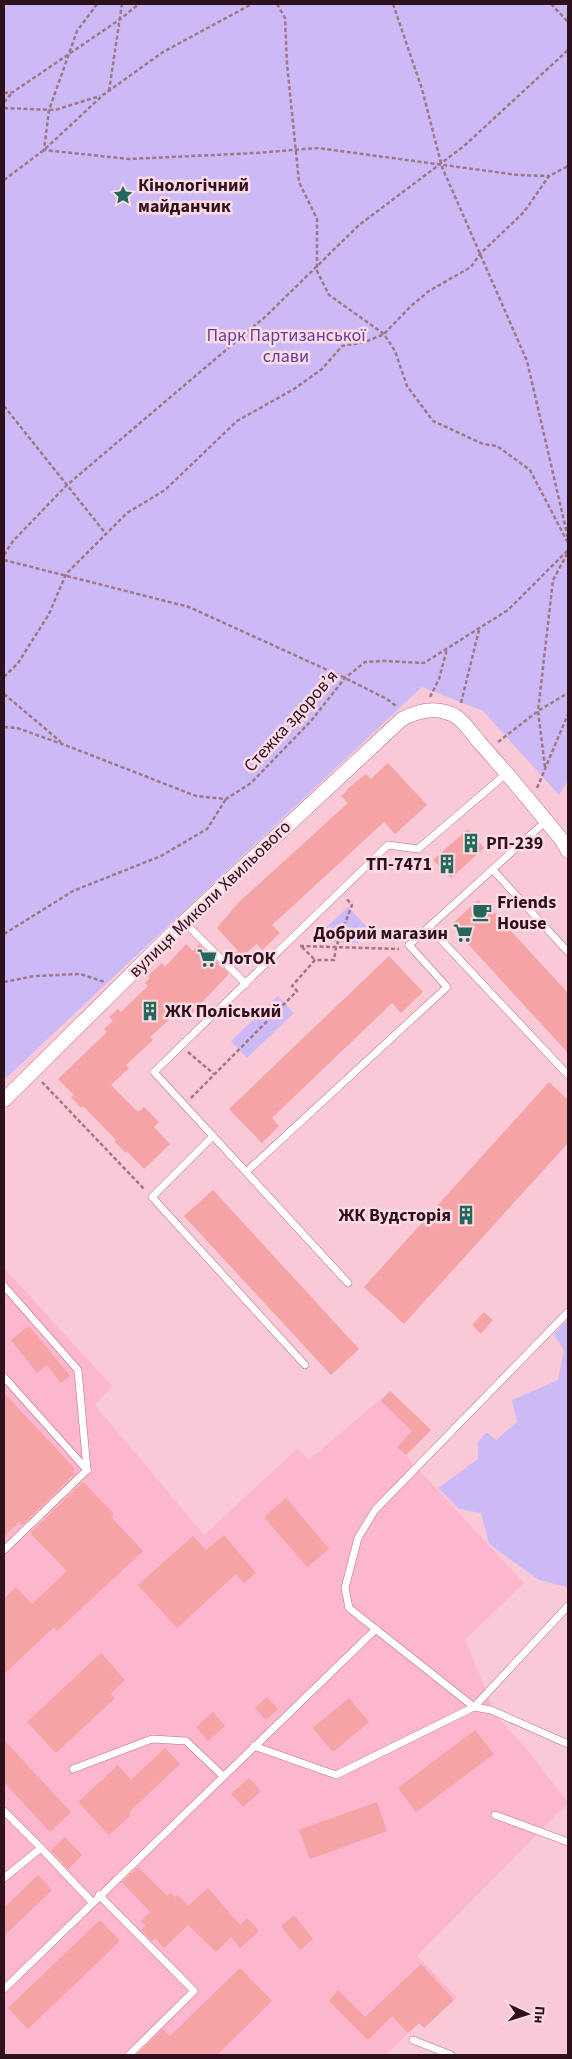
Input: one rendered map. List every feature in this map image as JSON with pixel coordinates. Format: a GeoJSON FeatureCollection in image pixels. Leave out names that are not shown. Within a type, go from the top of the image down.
{"type":"FeatureCollection","features":[{"type":"Feature","properties":{"kind":"street"},"geometry":{"type":"LineString","coordinates":[[418,712],[441,712],[457,718],[507,772],[546,821],[566,842]]}},
{"type":"Feature","properties":{"kind":"street","name":"вулиця Миколи Хвильового"},"geometry":{"type":"LineString","coordinates":[[4,1100],[184,922],[402,718],[418,712]]}},
{"type":"Feature","properties":{"kind":"lane"},"geometry":{"type":"LineString","coordinates":[[348,1283],[154,1072],[388,845],[418,849],[507,772]]}},
{"type":"Feature","properties":{"kind":"lane"},"geometry":{"type":"LineString","coordinates":[[246,1172],[447,987],[409,945],[546,821]]}},
{"type":"Feature","properties":{"kind":"lane"},"geometry":{"type":"LineString","coordinates":[[494,870],[568,952]]}},
{"type":"Feature","properties":{"kind":"lane"},"geometry":{"type":"LineString","coordinates":[[184,922],[246,984]]}},
{"type":"Feature","properties":{"kind":"lane"},"geometry":{"type":"LineString","coordinates":[[429,927],[568,1075]]}},
{"type":"Feature","properties":{"kind":"lane"},"geometry":{"type":"LineString","coordinates":[[213,1136],[152,1196],[305,1365]]}},
{"type":"Feature","properties":{"kind":"lane"},"geometry":{"type":"LineString","coordinates":[[4,1286],[78,1370],[87,1470]]}},
{"type":"Feature","properties":{"kind":"lane"},"geometry":{"type":"LineString","coordinates":[[568,1312],[375,1510],[358,1538],[345,1588],[349,1608],[474,1707],[491,1710],[568,1744]]}},
{"type":"Feature","properties":{"kind":"lane"},"geometry":{"type":"LineString","coordinates":[[4,1376],[87,1470]]}},
{"type":"Feature","properties":{"kind":"lane"},"geometry":{"type":"LineString","coordinates":[[4,1550],[87,1470]]}},
{"type":"Feature","properties":{"kind":"lane"},"geometry":{"type":"LineString","coordinates":[[254,1746],[336,1775],[474,1707],[568,1606]]}},
{"type":"Feature","properties":{"kind":"lane"},"geometry":{"type":"LineString","coordinates":[[4,1989],[376,1629]]}},
{"type":"Feature","properties":{"kind":"lane"},"geometry":{"type":"LineString","coordinates":[[73,1769],[152,1739],[186,1741],[223,1776]]}},
{"type":"Feature","properties":{"kind":"lane"},"geometry":{"type":"LineString","coordinates":[[4,1811],[42,1848],[92,1902]]}},
{"type":"Feature","properties":{"kind":"lane"},"geometry":{"type":"LineString","coordinates":[[495,1814],[568,1842]]}},
{"type":"Feature","properties":{"kind":"lane"},"geometry":{"type":"LineString","coordinates":[[4,1878],[42,1848]]}},
{"type":"Feature","properties":{"kind":"lane"},"geometry":{"type":"LineString","coordinates":[[99,1895],[194,1991],[129,2055]]}},
{"type":"Feature","properties":{"kind":"lane"},"geometry":{"type":"LineString","coordinates":[[413,2040],[451,2055]]}},
{"type":"Feature","properties":{"kind":"path"},"geometry":{"type":"LineString","coordinates":[[44,150],[49,110],[77,31],[97,4]]}},
{"type":"Feature","properties":{"kind":"path"},"geometry":{"type":"LineString","coordinates":[[109,91],[122,4]]}},
{"type":"Feature","properties":{"kind":"path"},"geometry":{"type":"LineString","coordinates":[[4,102],[13,92],[119,20],[139,4]]}},
{"type":"Feature","properties":{"kind":"path"},"geometry":{"type":"LineString","coordinates":[[4,180],[44,150],[103,95],[163,52],[252,4]]}},
{"type":"Feature","properties":{"kind":"path"},"geometry":{"type":"LineString","coordinates":[[277,4],[285,18],[287,64],[299,182],[317,219],[317,271],[329,295],[384,334],[395,351],[407,386],[432,421],[482,444],[498,446],[530,470],[568,543]]}},
{"type":"Feature","properties":{"kind":"path"},"geometry":{"type":"LineString","coordinates":[[393,4],[422,89],[441,163],[527,361],[568,538]]}},
{"type":"Feature","properties":{"kind":"path"},"geometry":{"type":"LineString","coordinates":[[551,4],[568,22]]}},
{"type":"Feature","properties":{"kind":"path"},"geometry":{"type":"LineString","coordinates":[[4,555],[14,541],[67,486],[266,316],[359,226],[464,146],[568,50]]}},
{"type":"Feature","properties":{"kind":"path"},"geometry":{"type":"LineString","coordinates":[[4,93],[13,92]]}},
{"type":"Feature","properties":{"kind":"path"},"geometry":{"type":"LineString","coordinates":[[4,108],[56,110],[103,95]]}},
{"type":"Feature","properties":{"kind":"path"},"geometry":{"type":"LineString","coordinates":[[44,150],[129,159],[318,148],[441,163],[518,175],[549,176]]}},
{"type":"Feature","properties":{"kind":"path"},"geometry":{"type":"LineString","coordinates":[[4,677],[18,663],[49,614],[66,574],[127,513],[165,490],[238,421],[294,389],[322,370],[342,346],[365,342],[384,334],[411,306],[429,291],[472,267],[480,254],[524,212],[549,176],[568,166]]}},
{"type":"Feature","properties":{"kind":"path"},"geometry":{"type":"LineString","coordinates":[[4,406],[106,534]]}},
{"type":"Feature","properties":{"kind":"path"},"geometry":{"type":"LineString","coordinates":[[546,768],[538,711],[553,580],[568,551]]}},
{"type":"Feature","properties":{"kind":"path","name":"Стежка здоров’я"},"geometry":{"type":"LineString","coordinates":[[226,799],[251,784],[311,721],[344,678],[365,662],[424,663],[508,610],[568,551]]}},
{"type":"Feature","properties":{"kind":"path"},"geometry":{"type":"LineString","coordinates":[[4,560],[66,574],[189,607],[344,678],[387,699],[401,710],[418,712],[440,679],[447,649]]}},
{"type":"Feature","properties":{"kind":"path"},"geometry":{"type":"LineString","coordinates":[[457,718],[479,629]]}},
{"type":"Feature","properties":{"kind":"path"},"geometry":{"type":"LineString","coordinates":[[488,751],[538,711],[568,693]]}},
{"type":"Feature","properties":{"kind":"path"},"geometry":{"type":"LineString","coordinates":[[4,694],[65,745]]}},
{"type":"Feature","properties":{"kind":"path"},"geometry":{"type":"LineString","coordinates":[[531,802],[568,714]]}},
{"type":"Feature","properties":{"kind":"path"},"geometry":{"type":"LineString","coordinates":[[4,727],[17,728],[65,745],[196,796],[226,799],[207,829],[161,856],[73,891],[4,934]]}},
{"type":"Feature","properties":{"kind":"path"},"geometry":{"type":"LineString","coordinates":[[293,938],[315,960],[334,960],[336,948],[352,905],[340,892]]}},
{"type":"Feature","properties":{"kind":"path"},"geometry":{"type":"LineString","coordinates":[[301,946],[413,950]]}},
{"type":"Feature","properties":{"kind":"path"},"geometry":{"type":"LineString","coordinates":[[184,1105],[297,991],[292,986],[315,960]]}},
{"type":"Feature","properties":{"kind":"path"},"geometry":{"type":"LineString","coordinates":[[4,982],[34,976],[80,974],[118,986]]}},
{"type":"Feature","properties":{"kind":"path"},"geometry":{"type":"LineString","coordinates":[[181,1046],[215,1075]]}},
{"type":"Feature","properties":{"kind":"path"},"geometry":{"type":"LineString","coordinates":[[32,1072],[152,1196]]}},
{"type":"Feature","properties":{"kind":"shaded area"},"geometry":{"type":"Polygon","coordinates":[[[4,1268],[112,1386],[95,1405],[204,1535],[298,1448],[309,1460],[390,1391],[431,1430],[406,1456],[524,1583],[465,1640],[497,1717],[531,1754],[568,1803],[417,1956],[457,1997],[424,2028],[419,2023],[385,2055],[4,2055],[4,1268]]]}},
{"type":"Feature","properties":{"kind":"green space","name":"Парк Партизанської слави"},"geometry":{"type":"Polygon","coordinates":[[[4,4],[568,4],[568,780],[559,795],[483,711],[422,687],[4,1080],[4,4]]]}},
{"type":"Feature","properties":{"kind":"green space"},"geometry":{"type":"Polygon","coordinates":[[[348,907],[370,930],[358,943],[332,942],[319,934],[348,907]]]}},
{"type":"Feature","properties":{"kind":"green space"},"geometry":{"type":"Polygon","coordinates":[[[278,996],[294,1013],[247,1058],[231,1041],[278,996]]]}},
{"type":"Feature","properties":{"kind":"green space"},"geometry":{"type":"Polygon","coordinates":[[[568,1319],[567,1587],[539,1580],[489,1544],[481,1513],[459,1509],[438,1488],[478,1459],[478,1442],[486,1432],[496,1440],[517,1422],[512,1400],[558,1380],[564,1351],[554,1334],[568,1319]]]}},
{"type":"Feature","properties":{"kind":"building"},"geometry":{"type":"Polygon","coordinates":[[[388,763],[427,805],[395,834],[384,822],[272,925],[280,933],[262,950],[257,944],[234,964],[227,957],[238,951],[217,928],[238,903],[348,803],[341,796],[346,790],[366,774],[371,779],[388,763]]]}},
{"type":"Feature","properties":{"kind":"building"},"geometry":{"type":"Polygon","coordinates":[[[468,829],[484,848],[451,878],[433,860],[468,829]]]}},
{"type":"Feature","properties":{"kind":"building"},"geometry":{"type":"Polygon","coordinates":[[[478,900],[483,907],[486,904],[568,993],[568,1053],[456,931],[459,928],[453,923],[478,900]]]}},
{"type":"Feature","properties":{"kind":"building"},"geometry":{"type":"Polygon","coordinates":[[[186,944],[193,951],[199,944],[229,974],[189,1016],[182,1008],[150,1037],[153,1040],[126,1065],[129,1068],[111,1085],[138,1112],[144,1107],[159,1122],[154,1127],[170,1144],[144,1169],[127,1151],[126,1153],[114,1141],[116,1140],[83,1106],[81,1108],[71,1097],[74,1095],[58,1079],[107,1032],[104,1029],[113,1021],[109,1017],[118,1009],[121,1012],[148,986],[145,983],[150,978],[148,976],[162,963],[165,967],[186,944]]]}},
{"type":"Feature","properties":{"kind":"building"},"geometry":{"type":"Polygon","coordinates":[[[389,956],[423,992],[401,1013],[392,1003],[272,1118],[279,1126],[262,1143],[229,1109],[389,956]]]}},
{"type":"Feature","properties":{"kind":"building","name":"ЖК Вудсторія"},"geometry":{"type":"Polygon","coordinates":[[[549,1082],[568,1100],[568,1143],[404,1324],[364,1287],[549,1082]]]}},
{"type":"Feature","properties":{"kind":"building"},"geometry":{"type":"Polygon","coordinates":[[[213,1190],[359,1349],[331,1375],[184,1216],[213,1190]]]}},
{"type":"Feature","properties":{"kind":"building"},"geometry":{"type":"Polygon","coordinates":[[[484,1312],[493,1320],[481,1334],[472,1325],[484,1312]]]}},
{"type":"Feature","properties":{"kind":"building"},"geometry":{"type":"Polygon","coordinates":[[[29,1326],[70,1376],[61,1383],[47,1365],[37,1373],[11,1340],[29,1326]]]}},
{"type":"Feature","properties":{"kind":"building"},"geometry":{"type":"Polygon","coordinates":[[[390,1391],[431,1430],[406,1455],[397,1447],[412,1431],[381,1401],[390,1391]]]}},
{"type":"Feature","properties":{"kind":"building"},"geometry":{"type":"Polygon","coordinates":[[[4,1393],[75,1469],[73,1471],[75,1474],[22,1525],[19,1522],[4,1536],[4,1393]]]}},
{"type":"Feature","properties":{"kind":"building"},"geometry":{"type":"Polygon","coordinates":[[[83,1482],[114,1514],[111,1517],[143,1551],[57,1631],[54,1627],[4,1674],[4,1599],[16,1587],[32,1604],[67,1571],[30,1533],[83,1482]]]}},
{"type":"Feature","properties":{"kind":"building"},"geometry":{"type":"Polygon","coordinates":[[[286,1498],[329,1549],[307,1567],[264,1517],[286,1498]]]}},
{"type":"Feature","properties":{"kind":"building"},"geometry":{"type":"Polygon","coordinates":[[[224,1535],[256,1573],[244,1583],[236,1574],[177,1628],[138,1585],[193,1536],[206,1550],[224,1535]]]}},
{"type":"Feature","properties":{"kind":"building"},"geometry":{"type":"Polygon","coordinates":[[[101,1653],[125,1680],[110,1694],[115,1698],[56,1753],[27,1722],[101,1653]]]}},
{"type":"Feature","properties":{"kind":"building"},"geometry":{"type":"Polygon","coordinates":[[[267,1697],[278,1709],[266,1720],[255,1708],[267,1697]]]}},
{"type":"Feature","properties":{"kind":"building"},"geometry":{"type":"Polygon","coordinates":[[[349,1698],[369,1722],[333,1752],[313,1728],[349,1698]]]}},
{"type":"Feature","properties":{"kind":"building"},"geometry":{"type":"Polygon","coordinates":[[[213,1712],[225,1726],[208,1741],[196,1727],[213,1712]]]}},
{"type":"Feature","properties":{"kind":"building"},"geometry":{"type":"Polygon","coordinates":[[[475,1730],[494,1754],[416,1812],[398,1788],[475,1730]]]}},
{"type":"Feature","properties":{"kind":"building"},"geometry":{"type":"Polygon","coordinates":[[[4,1740],[71,1812],[50,1832],[4,1782],[4,1740]]]}},
{"type":"Feature","properties":{"kind":"building"},"geometry":{"type":"Polygon","coordinates":[[[165,1748],[180,1764],[129,1812],[131,1815],[109,1835],[78,1802],[118,1765],[131,1780],[165,1748]]]}},
{"type":"Feature","properties":{"kind":"building"},"geometry":{"type":"Polygon","coordinates":[[[249,1778],[261,1791],[243,1807],[231,1794],[249,1778]]]}},
{"type":"Feature","properties":{"kind":"building"},"geometry":{"type":"Polygon","coordinates":[[[377,1802],[387,1831],[310,1859],[299,1830],[377,1802]]]}},
{"type":"Feature","properties":{"kind":"building"},"geometry":{"type":"Polygon","coordinates":[[[65,1837],[82,1855],[68,1869],[51,1850],[65,1837]]]}},
{"type":"Feature","properties":{"kind":"building"},"geometry":{"type":"Polygon","coordinates":[[[138,1867],[167,1896],[170,1893],[175,1897],[178,1895],[188,1906],[208,1888],[240,1925],[247,1918],[259,1931],[240,1948],[231,1937],[216,1952],[188,1925],[164,1948],[155,1938],[152,1941],[141,1930],[146,1926],[141,1921],[150,1912],[122,1882],[138,1867]]]}},
{"type":"Feature","properties":{"kind":"building"},"geometry":{"type":"Polygon","coordinates":[[[38,1875],[52,1890],[4,1936],[4,1908],[38,1875]]]}},
{"type":"Feature","properties":{"kind":"building"},"geometry":{"type":"Polygon","coordinates":[[[294,1915],[313,1939],[300,1950],[281,1926],[294,1915]]]}},
{"type":"Feature","properties":{"kind":"building"},"geometry":{"type":"Polygon","coordinates":[[[100,1920],[120,1941],[28,2029],[8,2008],[100,1920]]]}},
{"type":"Feature","properties":{"kind":"building"},"geometry":{"type":"Polygon","coordinates":[[[421,1964],[454,2000],[424,2028],[419,2023],[408,2033],[392,2016],[368,2040],[329,2001],[338,1990],[365,2017],[421,1964]]]}},
{"type":"Feature","properties":{"kind":"building"},"geometry":{"type":"Polygon","coordinates":[[[240,1968],[272,2001],[217,2055],[136,2055],[163,2029],[170,2036],[240,1968]]]}},
{"type":"Feature","properties":{"kind":"place","name":"Кінологічний майданчик"},"geometry":{"type":"Point","coordinates":[123,195]}},
{"type":"Feature","properties":{"kind":"place","name":"РП-239"},"geometry":{"type":"Point","coordinates":[471,843]}},
{"type":"Feature","properties":{"kind":"place","name":"ТП-7471"},"geometry":{"type":"Point","coordinates":[447,864]}},
{"type":"Feature","properties":{"kind":"place","name":"Friends House"},"geometry":{"type":"Point","coordinates":[482,912]}},
{"type":"Feature","properties":{"kind":"place","name":"Добрий магазин"},"geometry":{"type":"Point","coordinates":[463,933]}},
{"type":"Feature","properties":{"kind":"place","name":"ЛотОК"},"geometry":{"type":"Point","coordinates":[207,958]}},
{"type":"Feature","properties":{"kind":"place","name":"ЖК Поліський"},"geometry":{"type":"Point","coordinates":[150,1011]}},
{"type":"Feature","properties":{"kind":"place","name":"ЖК Вудсторія"},"geometry":{"type":"Point","coordinates":[466,1215]}}]}
